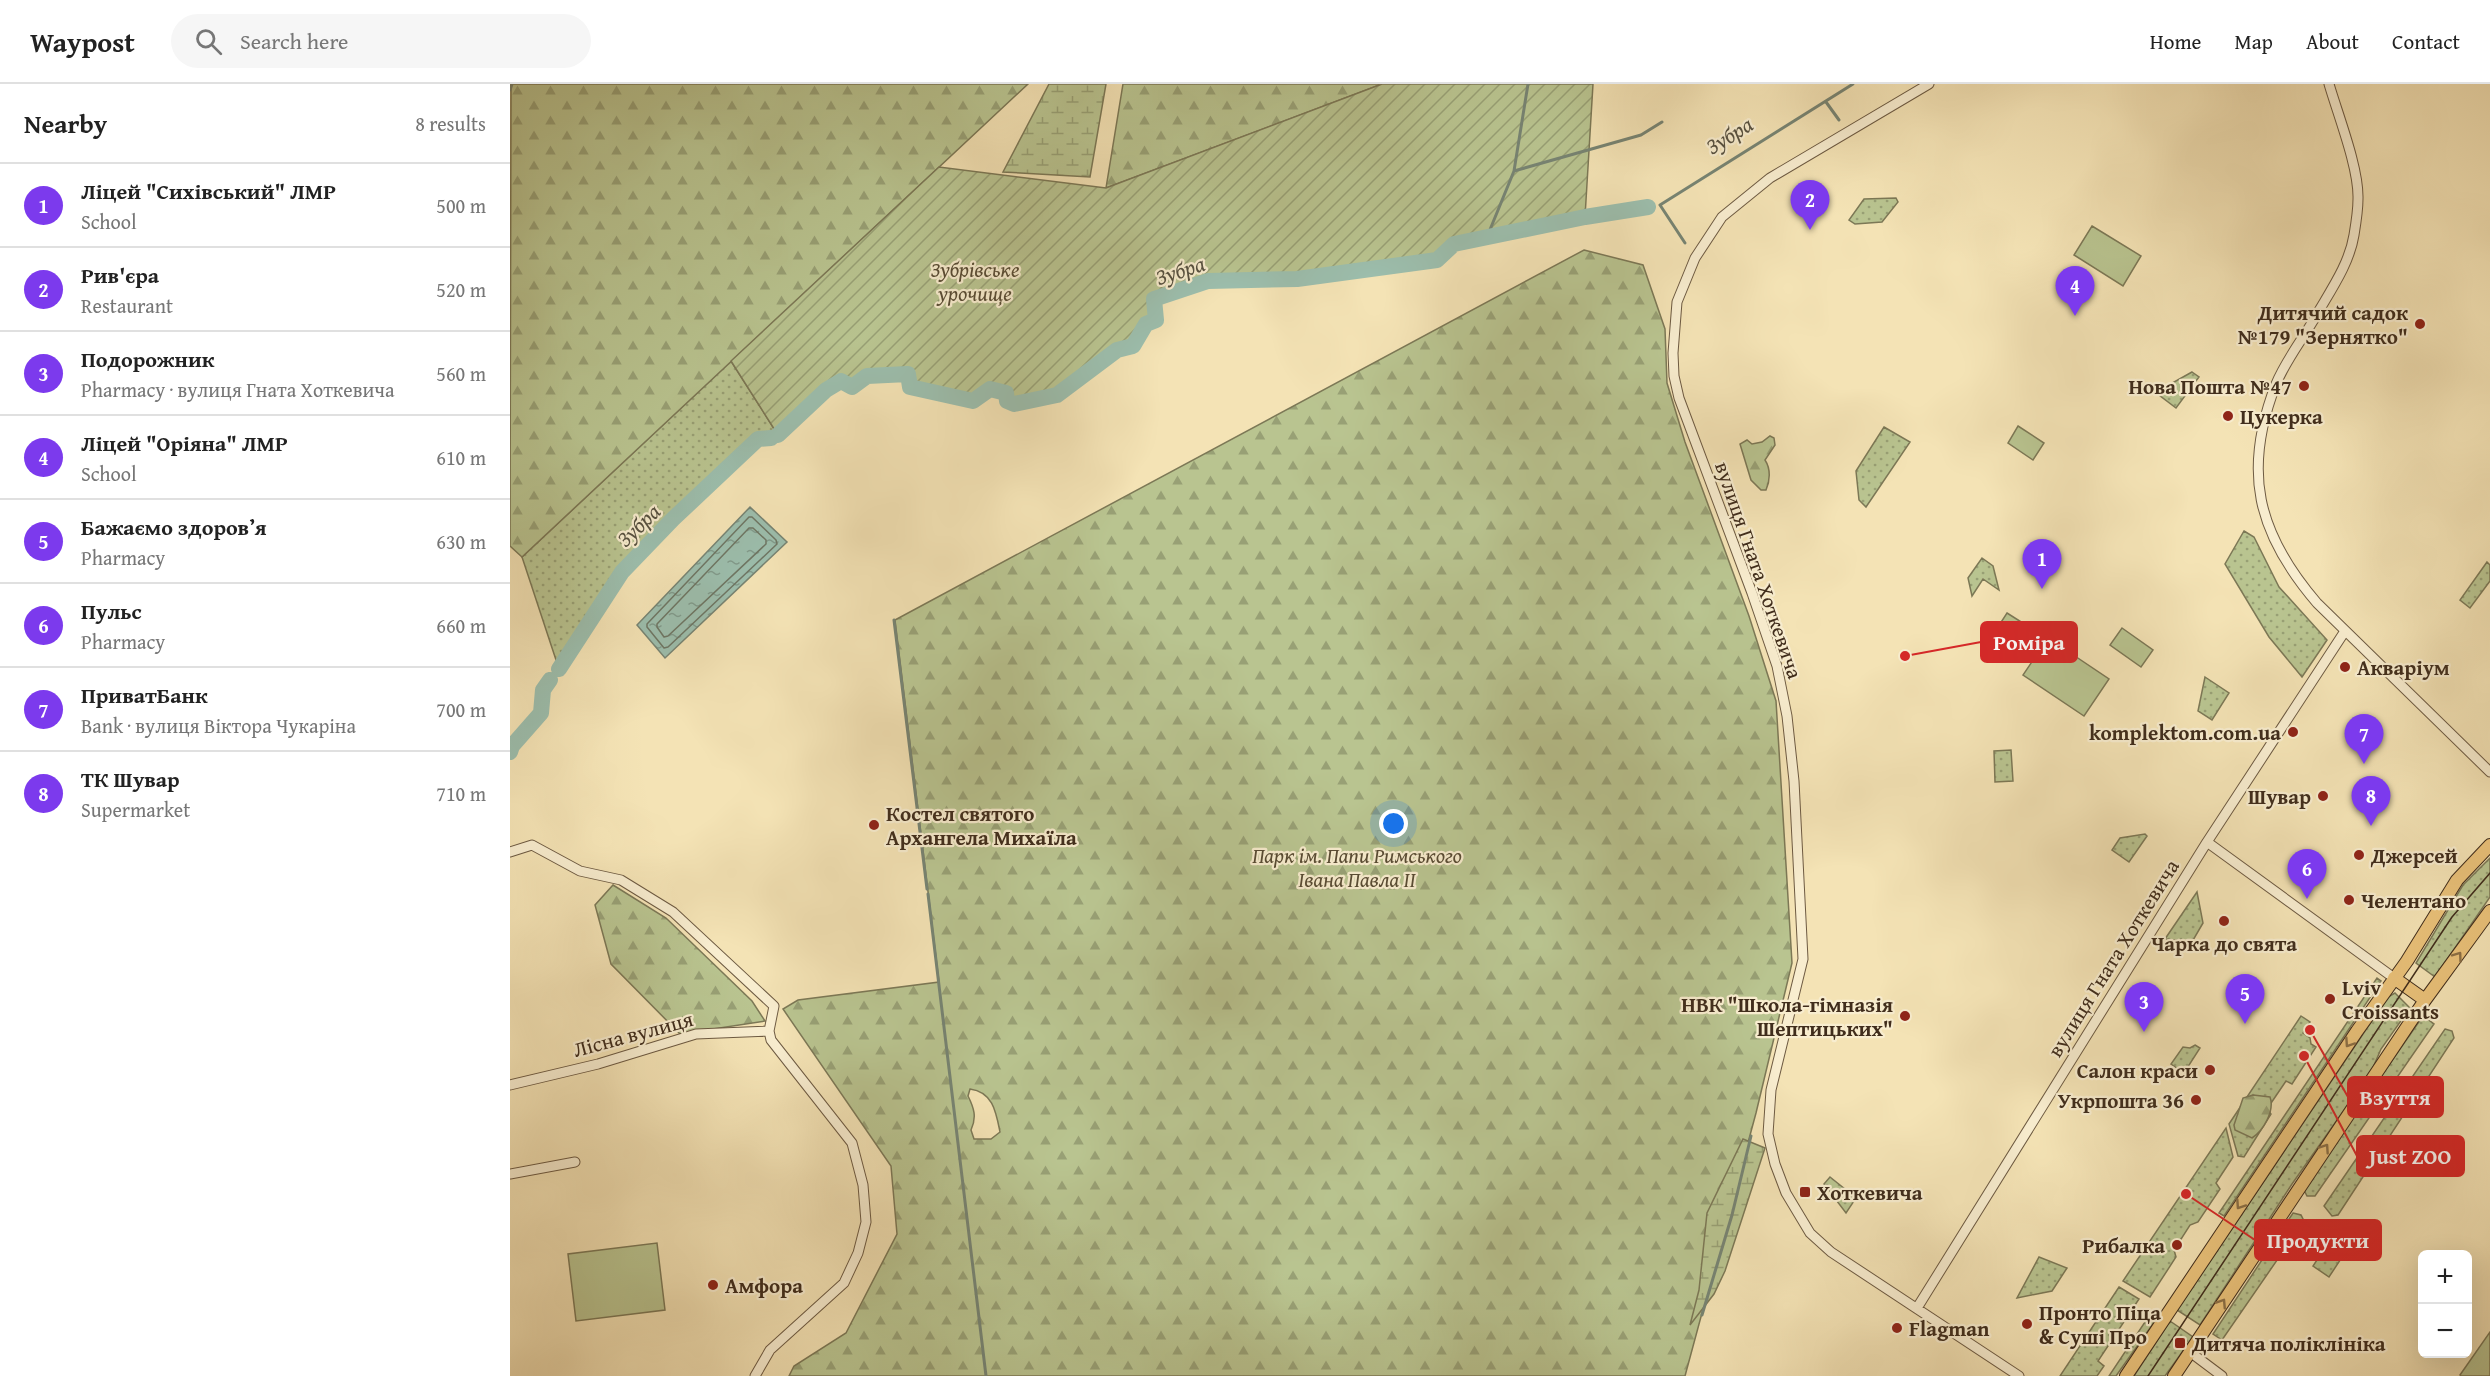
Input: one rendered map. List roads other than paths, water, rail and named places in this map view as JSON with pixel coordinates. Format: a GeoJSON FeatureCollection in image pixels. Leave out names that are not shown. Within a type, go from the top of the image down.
{"type":"FeatureCollection","features":[{"type":"Feature","properties":{"kind":"main road"},"geometry":{"type":"LineString","coordinates":[[2126,1376],[2394,978],[2457,880],[2490,845]]}},
{"type":"Feature","properties":{"kind":"main road"},"geometry":{"type":"LineString","coordinates":[[2174,1376],[2292,1196],[2425,1000],[2490,910]]}},
{"type":"Feature","properties":{"kind":"main road"},"geometry":{"type":"LineString","coordinates":[[2394,978],[2425,1000]]}},
{"type":"Feature","properties":{"kind":"street","name":"вулиця Гната Хоткевича"},"geometry":{"type":"LineString","coordinates":[[1929,84],[1770,178],[1722,217],[1695,258],[1677,302],[1673,353],[1674,376],[1679,398],[1777,666],[1787,716],[1794,781],[1803,959],[1771,1090],[1768,1134],[1775,1164],[1786,1193],[1810,1233],[1831,1252],[2019,1376]]}},
{"type":"Feature","properties":{"kind":"street"},"geometry":{"type":"LineString","coordinates":[[2329,84],[2351,157],[2359,197],[2354,237],[2343,269],[2277,382],[2264,420],[2258,453],[2259,486],[2265,517],[2281,555],[2294,576],[2345,631],[2490,772]]}},
{"type":"Feature","properties":{"kind":"street","name":"вулиця Гната Хоткевича"},"geometry":{"type":"LineString","coordinates":[[1917,1308],[2207,842],[2345,631]]}},
{"type":"Feature","properties":{"kind":"street"},"geometry":{"type":"LineString","coordinates":[[2207,842],[2394,978]]}},
{"type":"Feature","properties":{"kind":"street"},"geometry":{"type":"LineString","coordinates":[[510,852],[532,845],[580,871],[621,880],[673,912],[773,1005],[768,1031],[771,1040],[852,1143],[863,1185],[866,1222],[858,1253],[844,1283],[770,1350],[755,1376]]}},
{"type":"Feature","properties":{"kind":"street","name":"Лісна вулиця"},"geometry":{"type":"LineString","coordinates":[[510,1085],[598,1064],[696,1034],[768,1031]]}},
{"type":"Feature","properties":{"kind":"street"},"geometry":{"type":"LineString","coordinates":[[510,1174],[575,1162]]}},
{"type":"Feature","properties":{"kind":"street"},"geometry":{"type":"LineString","coordinates":[[2190,1352],[2222,1376]]}},
{"type":"Feature","properties":{"kind":"water"},"geometry":{"type":"Polygon","coordinates":[[[750,507],[787,542],[665,658],[637,625],[750,507]]]}},
{"type":"Feature","properties":{"kind":"waterway"},"geometry":{"type":"LineString","coordinates":[[510,90],[512,84]]}},
{"type":"Feature","properties":{"kind":"waterway"},"geometry":{"type":"LineString","coordinates":[[1487,237],[1514,171],[1528,84]]}},
{"type":"Feature","properties":{"kind":"waterway","name":"Зубра"},"geometry":{"type":"LineString","coordinates":[[1685,243],[1660,205],[1853,84]]}},
{"type":"Feature","properties":{"kind":"waterway"},"geometry":{"type":"LineString","coordinates":[[1826,102],[1839,120]]}},
{"type":"Feature","properties":{"kind":"waterway"},"geometry":{"type":"LineString","coordinates":[[1514,171],[1641,135],[1662,122]]}},
{"type":"Feature","properties":{"kind":"waterway","name":"Зубра"},"geometry":{"type":"LineString","coordinates":[[778,435],[826,390],[841,381],[852,387],[867,376],[908,374],[910,387],[973,401],[990,389],[1006,393],[1007,401],[1014,404],[1057,395],[1117,350],[1133,346],[1146,324],[1156,320],[1154,299],[1208,281],[1297,279],[1437,260],[1454,244],[1585,217],[1648,207]]}},
{"type":"Feature","properties":{"kind":"waterway","name":"Зубра"},"geometry":{"type":"LineString","coordinates":[[559,669],[622,572],[673,519],[758,439],[771,438]]}},
{"type":"Feature","properties":{"kind":"waterway"},"geometry":{"type":"LineString","coordinates":[[894,620],[927,889]]}},
{"type":"Feature","properties":{"kind":"waterway","name":"Зубра"},"geometry":{"type":"LineString","coordinates":[[510,752],[512,746],[541,713],[543,690],[550,680]]}},
{"type":"Feature","properties":{"kind":"waterway"},"geometry":{"type":"LineString","coordinates":[[928,894],[986,1376]]}},
{"type":"Feature","properties":{"kind":"waterway"},"geometry":{"type":"LineString","coordinates":[[1702,1315],[1732,1215],[1751,1136]]}},
{"type":"Feature","properties":{"kind":"tram line"},"geometry":{"type":"LineString","coordinates":[[2148,1376],[2452,917],[2490,873]]}},
{"type":"Feature","properties":{"kind":"place","name":"Рив'єра"},"geometry":{"type":"Point","coordinates":[1810,230]}},
{"type":"Feature","properties":{"kind":"place","name":"Ліцей \"Оріяна\" ЛМР"},"geometry":{"type":"Point","coordinates":[2075,316]}},
{"type":"Feature","properties":{"kind":"place","name":"Дитячий садок №179 \"Зернятко\""},"geometry":{"type":"Point","coordinates":[2420,324]}},
{"type":"Feature","properties":{"kind":"place","name":"Нова Пошта №47"},"geometry":{"type":"Point","coordinates":[2304,386]}},
{"type":"Feature","properties":{"kind":"place","name":"Цукерка"},"geometry":{"type":"Point","coordinates":[2228,416]}},
{"type":"Feature","properties":{"kind":"place","name":"Ліцей \"Сихівський\" ЛМР"},"geometry":{"type":"Point","coordinates":[2042,589]}},
{"type":"Feature","properties":{"kind":"place","name":"Роміра"},"geometry":{"type":"Point","coordinates":[1905,656]}},
{"type":"Feature","properties":{"kind":"place","name":"Акваріум"},"geometry":{"type":"Point","coordinates":[2345,667]}},
{"type":"Feature","properties":{"kind":"place","name":"komplektom.com.ua"},"geometry":{"type":"Point","coordinates":[2293,732]}},
{"type":"Feature","properties":{"kind":"place","name":"ПриватБанк"},"geometry":{"type":"Point","coordinates":[2364,764]}},
{"type":"Feature","properties":{"kind":"place","name":"Шувар"},"geometry":{"type":"Point","coordinates":[2323,796]}},
{"type":"Feature","properties":{"kind":"place","name":"Костел святого Архангела Михаїла"},"geometry":{"type":"Point","coordinates":[874,825]}},
{"type":"Feature","properties":{"kind":"place","name":"ТК Шувар"},"geometry":{"type":"Point","coordinates":[2371,826]}},
{"type":"Feature","properties":{"kind":"place","name":"Джерсей"},"geometry":{"type":"Point","coordinates":[2359,855]}},
{"type":"Feature","properties":{"kind":"place","name":"Пульс"},"geometry":{"type":"Point","coordinates":[2307,899]}},
{"type":"Feature","properties":{"kind":"place","name":"Челентано"},"geometry":{"type":"Point","coordinates":[2349,900]}},
{"type":"Feature","properties":{"kind":"place","name":"Чарка до свята"},"geometry":{"type":"Point","coordinates":[2224,921]}},
{"type":"Feature","properties":{"kind":"place","name":"Lviv Croissants"},"geometry":{"type":"Point","coordinates":[2330,999]}},
{"type":"Feature","properties":{"kind":"place","name":"НВК \"Школа-гімназія Шептицьких\""},"geometry":{"type":"Point","coordinates":[1905,1016]}},
{"type":"Feature","properties":{"kind":"place","name":"Бажаємо здоровʼя"},"geometry":{"type":"Point","coordinates":[2245,1024]}},
{"type":"Feature","properties":{"kind":"place","name":"Взуття"},"geometry":{"type":"Point","coordinates":[2310,1030]}},
{"type":"Feature","properties":{"kind":"place","name":"Подорожник"},"geometry":{"type":"Point","coordinates":[2144,1032]}},
{"type":"Feature","properties":{"kind":"place","name":"Just ZOO"},"geometry":{"type":"Point","coordinates":[2304,1056]}},
{"type":"Feature","properties":{"kind":"place","name":"Салон краси"},"geometry":{"type":"Point","coordinates":[2210,1070]}},
{"type":"Feature","properties":{"kind":"place","name":"Укрпошта 36"},"geometry":{"type":"Point","coordinates":[2196,1100]}},
{"type":"Feature","properties":{"kind":"place","name":"Хоткевича"},"geometry":{"type":"Point","coordinates":[1805,1192]}},
{"type":"Feature","properties":{"kind":"place","name":"Продукти"},"geometry":{"type":"Point","coordinates":[2186,1194]}},
{"type":"Feature","properties":{"kind":"place","name":"Рибалка"},"geometry":{"type":"Point","coordinates":[2177,1245]}},
{"type":"Feature","properties":{"kind":"place","name":"Амфора"},"geometry":{"type":"Point","coordinates":[713,1285]}},
{"type":"Feature","properties":{"kind":"place","name":"Пронто Піца & Суші Про"},"geometry":{"type":"Point","coordinates":[2027,1324]}},
{"type":"Feature","properties":{"kind":"place","name":"Flagman"},"geometry":{"type":"Point","coordinates":[1897,1328]}},
{"type":"Feature","properties":{"kind":"place","name":"Дитяча поліклініка"},"geometry":{"type":"Point","coordinates":[2180,1343]}},
{"type":"Feature","properties":{"kind":"park label","name":"Зубрівське урочище"},"geometry":{"type":"Point","coordinates":[975,281]}},
{"type":"Feature","properties":{"kind":"park label","name":"Парк ім. Папи Римського Івана Павла ІІ"},"geometry":{"type":"Point","coordinates":[1357,867]}}]}
